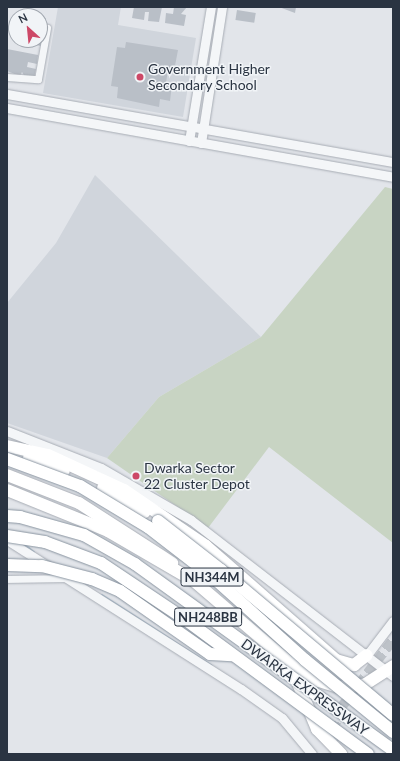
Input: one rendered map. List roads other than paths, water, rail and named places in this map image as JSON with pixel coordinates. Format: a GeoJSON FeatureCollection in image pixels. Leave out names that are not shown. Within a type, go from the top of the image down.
{"type":"FeatureCollection","features":[{"type":"Feature","properties":{"kind":"highway"},"geometry":{"type":"LineString","coordinates":[[7,446],[48,455],[124,490],[206,546],[283,612],[336,666],[354,665],[368,655]]}},
{"type":"Feature","properties":{"kind":"highway"},"geometry":{"type":"LineString","coordinates":[[7,450],[76,475],[158,521],[221,570],[393,715]]}},
{"type":"Feature","properties":{"kind":"highway","name":"NH344M"},"geometry":{"type":"LineString","coordinates":[[7,459],[80,486],[115,504],[214,578],[327,682],[393,732]]}},
{"type":"Feature","properties":{"kind":"highway","name":"NH344M"},"geometry":{"type":"LineString","coordinates":[[7,475],[78,503],[155,549],[194,581]]}},
{"type":"Feature","properties":{"kind":"highway"},"geometry":{"type":"LineString","coordinates":[[7,490],[108,531],[194,581],[289,662],[327,682],[354,687],[391,671]]}},
{"type":"Feature","properties":{"kind":"highway","name":"DWARKA EXPRESSWAY"},"geometry":{"type":"LineString","coordinates":[[7,516],[20,516],[84,535],[135,564],[393,750]]}},
{"type":"Feature","properties":{"kind":"highway","name":"DWARKA EXPRESSWAY"},"geometry":{"type":"LineString","coordinates":[[7,536],[45,542],[101,563],[232,655],[368,754]]}},
{"type":"Feature","properties":{"kind":"highway"},"geometry":{"type":"LineString","coordinates":[[7,565],[42,566],[92,579],[120,592],[210,654],[232,655]]}},
{"type":"Feature","properties":{"kind":"highway"},"geometry":{"type":"LineString","coordinates":[[289,662],[317,729],[341,754]]}},
{"type":"Feature","properties":{"kind":"highway"},"geometry":{"type":"LineString","coordinates":[[327,682],[336,666]]}},
{"type":"Feature","properties":{"kind":"street"},"geometry":{"type":"LineString","coordinates":[[190,141],[211,7]]}},
{"type":"Feature","properties":{"kind":"street"},"geometry":{"type":"LineString","coordinates":[[201,143],[222,7]]}},
{"type":"Feature","properties":{"kind":"street"},"geometry":{"type":"LineString","coordinates":[[7,77],[38,79],[43,48]]}},
{"type":"Feature","properties":{"kind":"street"},"geometry":{"type":"LineString","coordinates":[[7,94],[393,162]]}},
{"type":"Feature","properties":{"kind":"street"},"geometry":{"type":"LineString","coordinates":[[7,108],[393,177]]}},
{"type":"Feature","properties":{"kind":"street"},"geometry":{"type":"LineString","coordinates":[[7,431],[101,468],[152,496],[190,520],[391,671]]}},
{"type":"Feature","properties":{"kind":"street"},"geometry":{"type":"LineString","coordinates":[[7,540],[65,578],[94,592],[241,689],[282,718],[312,754]]}},
{"type":"Feature","properties":{"kind":"street"},"geometry":{"type":"LineString","coordinates":[[7,579],[65,578]]}},
{"type":"Feature","properties":{"kind":"street"},"geometry":{"type":"LineString","coordinates":[[368,655],[393,621]]}},
{"type":"Feature","properties":{"kind":"waterway"},"geometry":{"type":"LineString","coordinates":[[24,544],[34,552]]}},
{"type":"Feature","properties":{"kind":"waterway"},"geometry":{"type":"LineString","coordinates":[[102,595],[211,665]]}},
{"type":"Feature","properties":{"kind":"tunnel"},"geometry":{"type":"LineString","coordinates":[[333,750],[333,731],[340,709],[393,640]]}},
{"type":"Feature","properties":{"kind":"place","name":"Government Higher Secondary School"},"geometry":{"type":"Point","coordinates":[140,77]}},
{"type":"Feature","properties":{"kind":"place","name":"Dwarka Sector 22 Cluster Depot"},"geometry":{"type":"Point","coordinates":[136,476]}}]}
